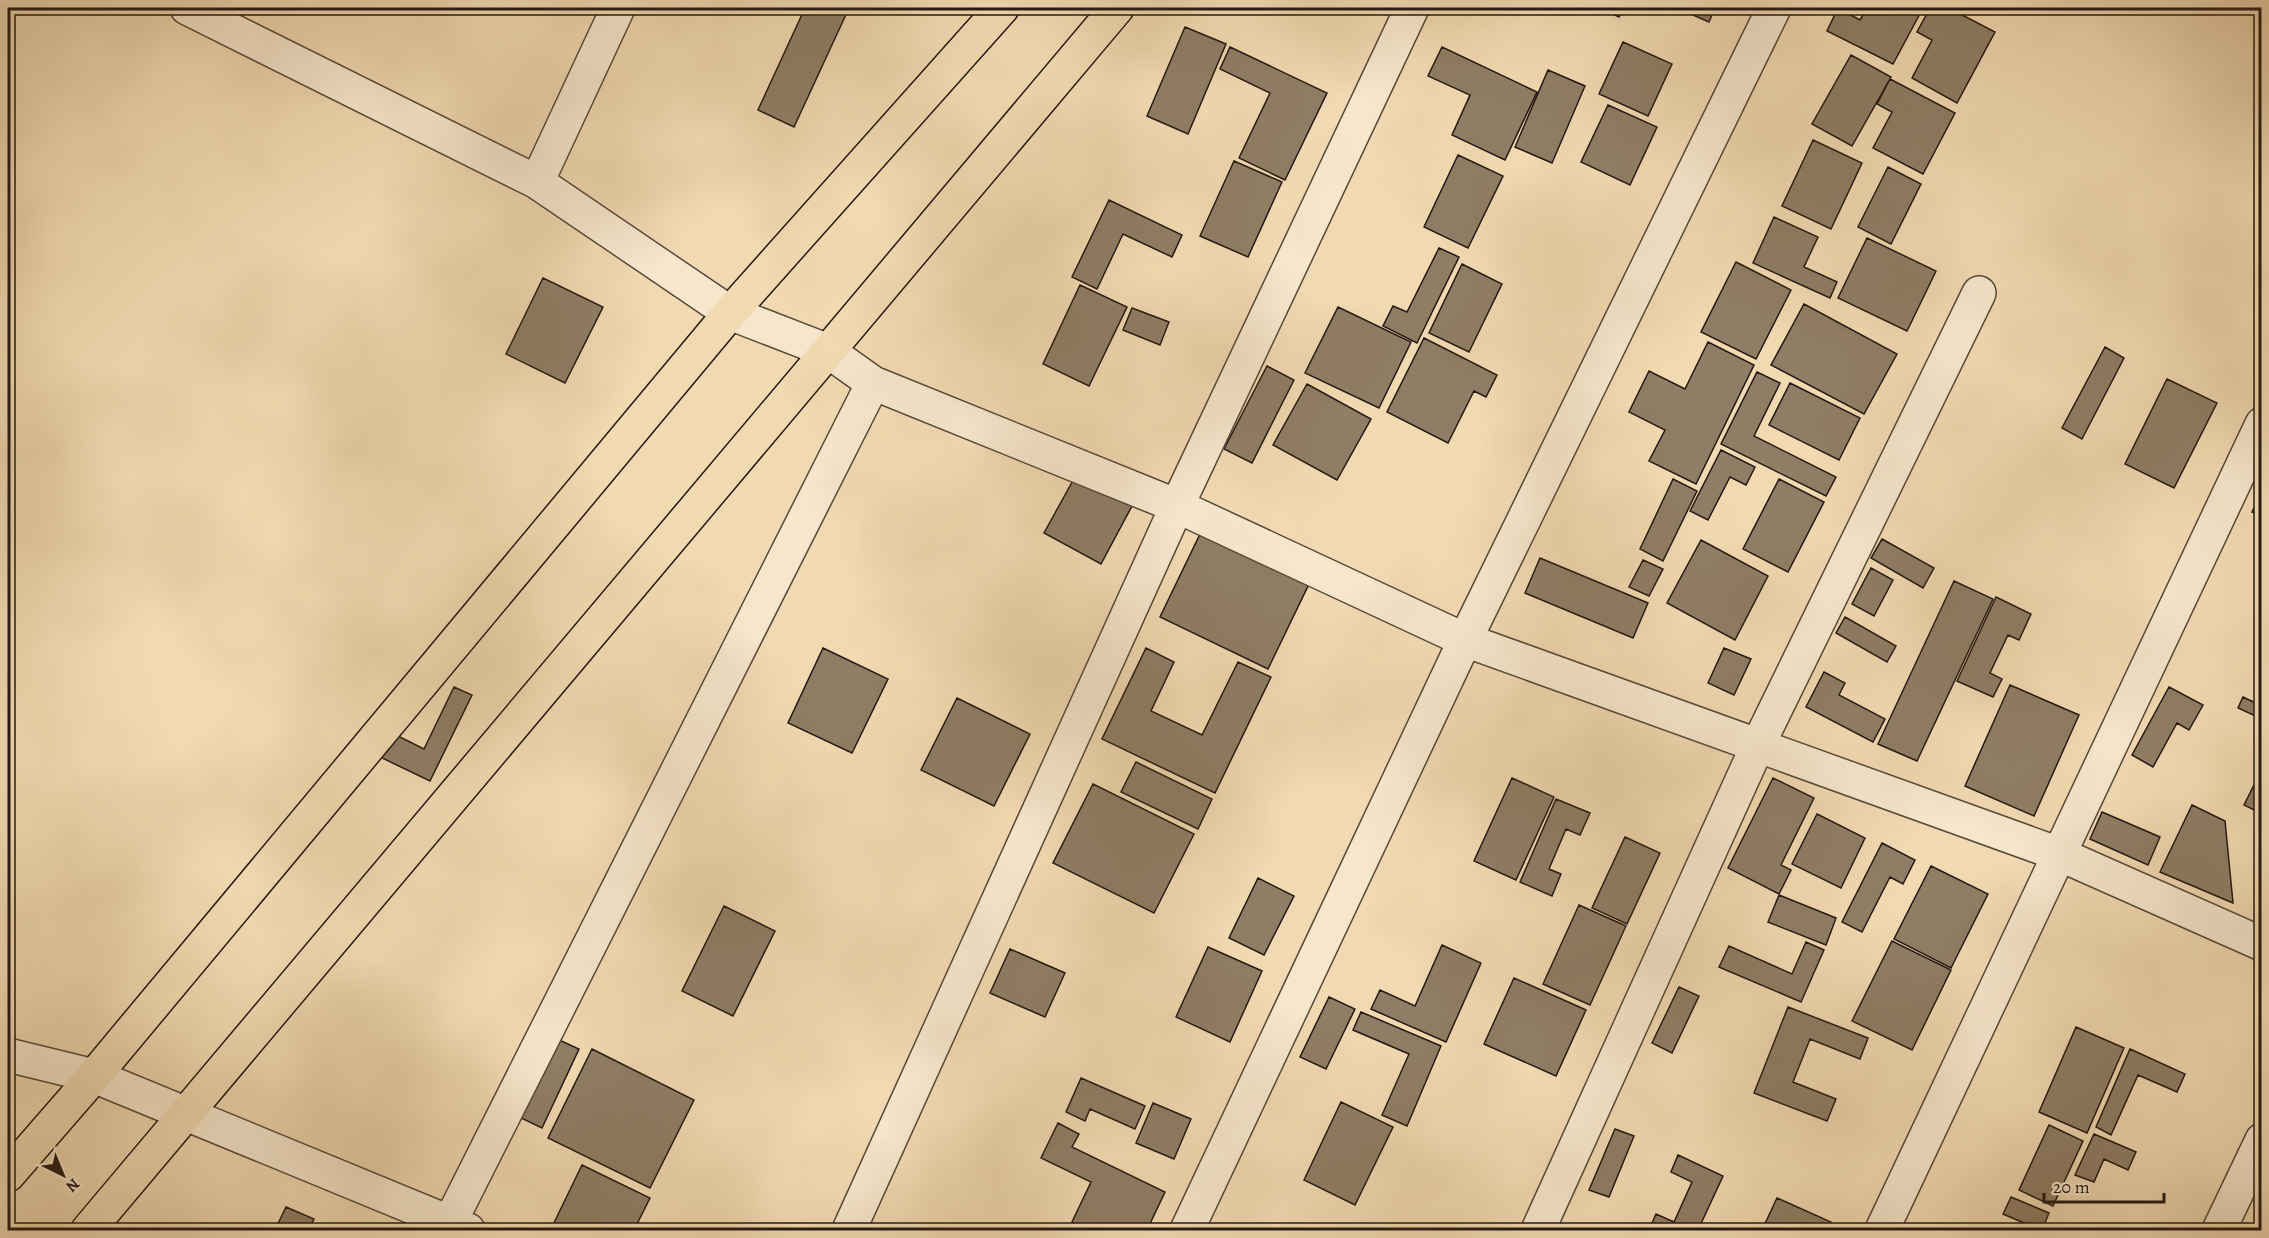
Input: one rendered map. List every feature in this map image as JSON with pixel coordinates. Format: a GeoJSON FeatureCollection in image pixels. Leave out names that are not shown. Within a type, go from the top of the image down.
{"type":"FeatureCollection","features":[{"type":"Feature","properties":{"kind":"main road"},"geometry":{"type":"LineString","coordinates":[[8,1175],[94,1076],[730,313],[1002,8]]}},
{"type":"Feature","properties":{"kind":"main road"},"geometry":{"type":"LineString","coordinates":[[88,1230],[1117,8]]}},
{"type":"Feature","properties":{"kind":"street"},"geometry":{"type":"LineString","coordinates":[[187,8],[537,182],[730,313],[828,351],[873,383],[1177,506],[1465,640],[2059,854],[2262,944]]}},
{"type":"Feature","properties":{"kind":"street"},"geometry":{"type":"LineString","coordinates":[[537,182],[618,8]]}},
{"type":"Feature","properties":{"kind":"street"},"geometry":{"type":"LineString","coordinates":[[849,1230],[1177,506],[1412,8]]}},
{"type":"Feature","properties":{"kind":"street"},"geometry":{"type":"LineString","coordinates":[[1187,1230],[1465,640],[1774,8]]}},
{"type":"Feature","properties":{"kind":"street"},"geometry":{"type":"LineString","coordinates":[[1538,1230],[1757,747],[1979,293]]}},
{"type":"Feature","properties":{"kind":"street"},"geometry":{"type":"LineString","coordinates":[[8,1055],[94,1076],[454,1228],[873,383]]}},
{"type":"Feature","properties":{"kind":"street"},"geometry":{"type":"LineString","coordinates":[[1882,1230],[2262,424]]}},
{"type":"Feature","properties":{"kind":"street"},"geometry":{"type":"LineString","coordinates":[[2219,1230],[2262,1140]]}},
{"type":"Feature","properties":{"kind":"building"},"geometry":{"type":"Polygon","coordinates":[[[805,8],[849,8],[794,127],[758,110],[805,8]]]}},
{"type":"Feature","properties":{"kind":"building"},"geometry":{"type":"Polygon","coordinates":[[[1600,8],[1624,8],[1619,17],[1600,8]]]}},
{"type":"Feature","properties":{"kind":"building"},"geometry":{"type":"Polygon","coordinates":[[[1677,8],[1715,8],[1709,22],[1677,8]]]}},
{"type":"Feature","properties":{"kind":"building"},"geometry":{"type":"Polygon","coordinates":[[[1838,8],[1860,20],[1867,8],[1923,8],[1893,64],[1827,31],[1838,8]]]}},
{"type":"Feature","properties":{"kind":"building"},"geometry":{"type":"Polygon","coordinates":[[[1930,8],[1949,8],[1995,32],[1957,103],[1912,78],[1932,40],[1917,32],[1930,8]]]}},
{"type":"Feature","properties":{"kind":"building"},"geometry":{"type":"Polygon","coordinates":[[[1984,8],[2001,8],[1998,14],[1984,8]]]}},
{"type":"Feature","properties":{"kind":"building"},"geometry":{"type":"Polygon","coordinates":[[[1185,27],[1226,44],[1188,134],[1147,116],[1185,27]]]}},
{"type":"Feature","properties":{"kind":"building"},"geometry":{"type":"Polygon","coordinates":[[[1623,42],[1672,64],[1648,116],[1599,94],[1623,42]]]}},
{"type":"Feature","properties":{"kind":"building"},"geometry":{"type":"Polygon","coordinates":[[[1230,47],[1327,93],[1285,180],[1239,158],[1270,93],[1220,69],[1230,47]]]}},
{"type":"Feature","properties":{"kind":"building"},"geometry":{"type":"Polygon","coordinates":[[[1442,47],[1537,92],[1505,160],[1452,135],[1470,95],[1428,76],[1442,47]]]}},
{"type":"Feature","properties":{"kind":"building"},"geometry":{"type":"Polygon","coordinates":[[[1851,55],[1891,77],[1852,146],[1812,124],[1851,55]]]}},
{"type":"Feature","properties":{"kind":"building"},"geometry":{"type":"Polygon","coordinates":[[[1548,70],[1585,86],[1552,163],[1515,147],[1548,70]]]}},
{"type":"Feature","properties":{"kind":"building"},"geometry":{"type":"Polygon","coordinates":[[[1890,79],[1955,113],[1923,174],[1873,148],[1892,112],[1877,104],[1890,79]]]}},
{"type":"Feature","properties":{"kind":"building"},"geometry":{"type":"Polygon","coordinates":[[[1608,105],[1657,127],[1630,185],[1581,162],[1608,105]]]}},
{"type":"Feature","properties":{"kind":"building"},"geometry":{"type":"Polygon","coordinates":[[[1813,140],[1862,163],[1831,229],[1782,206],[1813,140]]]}},
{"type":"Feature","properties":{"kind":"building"},"geometry":{"type":"Polygon","coordinates":[[[1458,155],[1503,176],[1468,248],[1424,227],[1458,155]]]}},
{"type":"Feature","properties":{"kind":"building"},"geometry":{"type":"Polygon","coordinates":[[[1234,161],[1282,182],[1248,257],[1200,236],[1234,161]]]}},
{"type":"Feature","properties":{"kind":"building"},"geometry":{"type":"Polygon","coordinates":[[[1888,167],[1921,184],[1891,244],[1858,227],[1888,167]]]}},
{"type":"Feature","properties":{"kind":"building"},"geometry":{"type":"Polygon","coordinates":[[[1109,200],[1182,235],[1172,257],[1123,234],[1097,289],[1072,277],[1109,200]]]}},
{"type":"Feature","properties":{"kind":"building"},"geometry":{"type":"Polygon","coordinates":[[[1774,217],[1818,237],[1804,267],[1837,282],[1830,298],[1753,263],[1774,217]]]}},
{"type":"Feature","properties":{"kind":"building"},"geometry":{"type":"Polygon","coordinates":[[[1867,238],[1936,271],[1907,331],[1838,298],[1867,238]]]}},
{"type":"Feature","properties":{"kind":"building"},"geometry":{"type":"Polygon","coordinates":[[[1439,248],[1459,257],[1417,343],[1383,326],[1393,306],[1407,312],[1439,248]]]}},
{"type":"Feature","properties":{"kind":"building"},"geometry":{"type":"Polygon","coordinates":[[[1736,262],[1791,290],[1756,359],[1701,332],[1736,262]]]}},
{"type":"Feature","properties":{"kind":"building"},"geometry":{"type":"Polygon","coordinates":[[[1462,264],[1502,284],[1469,352],[1429,333],[1462,264]]]}},
{"type":"Feature","properties":{"kind":"building"},"geometry":{"type":"Polygon","coordinates":[[[543,278],[603,307],[565,383],[506,354],[543,278]]]}},
{"type":"Feature","properties":{"kind":"building"},"geometry":{"type":"Polygon","coordinates":[[[1080,285],[1127,307],[1089,386],[1043,364],[1080,285]]]}},
{"type":"Feature","properties":{"kind":"building"},"geometry":{"type":"Polygon","coordinates":[[[1804,304],[1897,354],[1864,414],[1771,365],[1804,304]]]}},
{"type":"Feature","properties":{"kind":"building"},"geometry":{"type":"Polygon","coordinates":[[[1338,307],[1411,342],[1379,408],[1305,373],[1338,307]]]}},
{"type":"Feature","properties":{"kind":"building"},"geometry":{"type":"Polygon","coordinates":[[[1132,308],[1169,322],[1160,345],[1123,330],[1132,308]]]}},
{"type":"Feature","properties":{"kind":"building"},"geometry":{"type":"Polygon","coordinates":[[[1424,338],[1497,375],[1486,397],[1474,391],[1448,443],[1387,412],[1424,338]]]}},
{"type":"Feature","properties":{"kind":"building"},"geometry":{"type":"Polygon","coordinates":[[[1708,342],[1754,365],[1696,484],[1649,461],[1665,430],[1629,412],[1649,371],[1685,389],[1708,342]]]}},
{"type":"Feature","properties":{"kind":"building"},"geometry":{"type":"Polygon","coordinates":[[[2105,347],[2124,358],[2082,439],[2062,428],[2105,347]]]}},
{"type":"Feature","properties":{"kind":"building"},"geometry":{"type":"Polygon","coordinates":[[[1267,366],[1294,380],[1252,463],[1224,449],[1267,366]]]}},
{"type":"Feature","properties":{"kind":"building"},"geometry":{"type":"Polygon","coordinates":[[[1757,372],[1780,383],[1754,436],[1836,477],[1826,496],[1721,444],[1757,372]]]}},
{"type":"Feature","properties":{"kind":"building"},"geometry":{"type":"Polygon","coordinates":[[[2167,379],[2217,403],[2174,488],[2125,464],[2167,379]]]}},
{"type":"Feature","properties":{"kind":"building"},"geometry":{"type":"Polygon","coordinates":[[[1790,383],[1860,418],[1839,460],[1769,425],[1790,383]]]}},
{"type":"Feature","properties":{"kind":"building"},"geometry":{"type":"Polygon","coordinates":[[[1307,384],[1371,419],[1337,480],[1273,445],[1307,384]]]}},
{"type":"Feature","properties":{"kind":"building"},"geometry":{"type":"Polygon","coordinates":[[[1721,450],[1755,467],[1746,485],[1730,477],[1708,520],[1690,511],[1721,450]]]}},
{"type":"Feature","properties":{"kind":"building"},"geometry":{"type":"Polygon","coordinates":[[[1076,475],[1132,506],[1101,564],[1044,533],[1076,475]]]}},
{"type":"Feature","properties":{"kind":"building"},"geometry":{"type":"Polygon","coordinates":[[[1673,479],[1697,491],[1663,561],[1640,549],[1673,479]]]}},
{"type":"Feature","properties":{"kind":"building"},"geometry":{"type":"Polygon","coordinates":[[[1779,479],[1824,502],[1788,572],[1743,549],[1779,479]]]}},
{"type":"Feature","properties":{"kind":"building"},"geometry":{"type":"Polygon","coordinates":[[[2262,491],[2262,516],[2252,512],[2262,491]]]}},
{"type":"Feature","properties":{"kind":"building"},"geometry":{"type":"Polygon","coordinates":[[[1201,532],[1309,584],[1268,669],[1160,617],[1201,532]]]}},
{"type":"Feature","properties":{"kind":"building"},"geometry":{"type":"Polygon","coordinates":[[[1882,539],[1934,568],[1923,588],[1871,558],[1882,539]]]}},
{"type":"Feature","properties":{"kind":"building"},"geometry":{"type":"Polygon","coordinates":[[[1701,540],[1768,576],[1735,640],[1667,603],[1701,540]]]}},
{"type":"Feature","properties":{"kind":"building"},"geometry":{"type":"Polygon","coordinates":[[[1540,558],[1648,603],[1633,638],[1525,593],[1540,558]]]}},
{"type":"Feature","properties":{"kind":"building"},"geometry":{"type":"Polygon","coordinates":[[[1643,560],[1663,569],[1649,596],[1629,587],[1643,560]]]}},
{"type":"Feature","properties":{"kind":"building"},"geometry":{"type":"Polygon","coordinates":[[[1871,568],[1893,580],[1874,616],[1852,604],[1871,568]]]}},
{"type":"Feature","properties":{"kind":"building"},"geometry":{"type":"Polygon","coordinates":[[[1954,581],[1993,599],[1917,761],[1878,744],[1954,581]]]}},
{"type":"Feature","properties":{"kind":"building"},"geometry":{"type":"Polygon","coordinates":[[[1996,597],[2031,614],[2019,640],[2008,635],[1990,673],[2002,679],[1993,697],[1957,681],[1996,597]]]}},
{"type":"Feature","properties":{"kind":"building"},"geometry":{"type":"Polygon","coordinates":[[[1845,617],[1896,646],[1887,662],[1836,633],[1845,617]]]}},
{"type":"Feature","properties":{"kind":"building"},"geometry":{"type":"Polygon","coordinates":[[[823,648],[888,679],[852,753],[788,723],[823,648]]]}},
{"type":"Feature","properties":{"kind":"building"},"geometry":{"type":"Polygon","coordinates":[[[1146,648],[1174,662],[1151,711],[1202,735],[1238,662],[1271,677],[1215,793],[1102,739],[1146,648]]]}},
{"type":"Feature","properties":{"kind":"building"},"geometry":{"type":"Polygon","coordinates":[[[1724,648],[1751,659],[1734,695],[1708,683],[1724,648]]]}},
{"type":"Feature","properties":{"kind":"building"},"geometry":{"type":"Polygon","coordinates":[[[1824,672],[1845,683],[1839,695],[1885,719],[1873,742],[1806,707],[1824,672]]]}},
{"type":"Feature","properties":{"kind":"building"},"geometry":{"type":"Polygon","coordinates":[[[2010,685],[2079,715],[2034,816],[1965,786],[2010,685]]]}},
{"type":"Feature","properties":{"kind":"building"},"geometry":{"type":"Polygon","coordinates":[[[454,687],[472,695],[430,781],[378,756],[390,732],[424,749],[454,687]]]}},
{"type":"Feature","properties":{"kind":"building"},"geometry":{"type":"Polygon","coordinates":[[[2169,687],[2203,705],[2189,730],[2177,723],[2153,767],[2132,755],[2169,687]]]}},
{"type":"Feature","properties":{"kind":"building"},"geometry":{"type":"Polygon","coordinates":[[[2243,697],[2260,705],[2262,703],[2262,719],[2238,708],[2243,697]]]}},
{"type":"Feature","properties":{"kind":"building"},"geometry":{"type":"Polygon","coordinates":[[[957,698],[1030,734],[994,806],[921,770],[957,698]]]}},
{"type":"Feature","properties":{"kind":"building"},"geometry":{"type":"Polygon","coordinates":[[[1136,762],[1212,799],[1198,829],[1121,792],[1136,762]]]}},
{"type":"Feature","properties":{"kind":"building"},"geometry":{"type":"Polygon","coordinates":[[[2262,769],[2262,814],[2244,805],[2262,769]]]}},
{"type":"Feature","properties":{"kind":"building"},"geometry":{"type":"Polygon","coordinates":[[[1512,778],[1554,797],[1516,880],[1474,861],[1512,778]]]}},
{"type":"Feature","properties":{"kind":"building"},"geometry":{"type":"Polygon","coordinates":[[[1773,778],[1814,798],[1781,865],[1791,870],[1779,894],[1728,868],[1773,778]]]}},
{"type":"Feature","properties":{"kind":"building"},"geometry":{"type":"Polygon","coordinates":[[[1093,784],[1194,834],[1154,913],[1053,863],[1093,784]]]}},
{"type":"Feature","properties":{"kind":"building"},"geometry":{"type":"Polygon","coordinates":[[[1556,799],[1590,813],[1580,835],[1566,829],[1549,869],[1561,874],[1552,896],[1520,882],[1556,799]]]}},
{"type":"Feature","properties":{"kind":"building"},"geometry":{"type":"Polygon","coordinates":[[[2192,805],[2225,821],[2233,903],[2160,872],[2192,805]]]}},
{"type":"Feature","properties":{"kind":"building"},"geometry":{"type":"Polygon","coordinates":[[[2102,812],[2160,837],[2148,865],[2090,839],[2102,812]]]}},
{"type":"Feature","properties":{"kind":"building"},"geometry":{"type":"Polygon","coordinates":[[[1817,814],[1865,838],[1841,888],[1792,864],[1817,814]]]}},
{"type":"Feature","properties":{"kind":"building"},"geometry":{"type":"Polygon","coordinates":[[[1625,837],[1660,853],[1627,924],[1592,908],[1625,837]]]}},
{"type":"Feature","properties":{"kind":"building"},"geometry":{"type":"Polygon","coordinates":[[[1882,843],[1915,860],[1903,884],[1890,877],[1862,932],[1842,922],[1882,843]]]}},
{"type":"Feature","properties":{"kind":"building"},"geometry":{"type":"Polygon","coordinates":[[[1931,866],[1988,894],[1951,968],[1894,939],[1931,866]]]}},
{"type":"Feature","properties":{"kind":"building"},"geometry":{"type":"Polygon","coordinates":[[[1258,878],[1294,896],[1264,955],[1229,938],[1258,878]]]}},
{"type":"Feature","properties":{"kind":"building"},"geometry":{"type":"Polygon","coordinates":[[[1779,895],[1836,918],[1826,945],[1768,922],[1779,895]]]}},
{"type":"Feature","properties":{"kind":"building"},"geometry":{"type":"Polygon","coordinates":[[[1579,905],[1626,926],[1590,1005],[1543,984],[1579,905]]]}},
{"type":"Feature","properties":{"kind":"building"},"geometry":{"type":"Polygon","coordinates":[[[724,906],[775,931],[733,1016],[682,991],[724,906]]]}},
{"type":"Feature","properties":{"kind":"building"},"geometry":{"type":"Polygon","coordinates":[[[1892,941],[1951,970],[1912,1050],[1852,1021],[1892,941]]]}},
{"type":"Feature","properties":{"kind":"building"},"geometry":{"type":"Polygon","coordinates":[[[1806,942],[1824,950],[1801,1002],[1719,967],[1729,946],[1792,974],[1806,942]]]}},
{"type":"Feature","properties":{"kind":"building"},"geometry":{"type":"Polygon","coordinates":[[[1442,945],[1481,963],[1446,1042],[1371,1009],[1380,990],[1415,1006],[1442,945]]]}},
{"type":"Feature","properties":{"kind":"building"},"geometry":{"type":"Polygon","coordinates":[[[1208,947],[1262,971],[1230,1042],[1176,1017],[1208,947]]]}},
{"type":"Feature","properties":{"kind":"building"},"geometry":{"type":"Polygon","coordinates":[[[1010,949],[1065,973],[1045,1017],[990,993],[1010,949]]]}},
{"type":"Feature","properties":{"kind":"building"},"geometry":{"type":"Polygon","coordinates":[[[1514,978],[1586,1010],[1556,1076],[1484,1044],[1514,978]]]}},
{"type":"Feature","properties":{"kind":"building"},"geometry":{"type":"Polygon","coordinates":[[[1679,987],[1699,996],[1672,1053],[1652,1043],[1679,987]]]}},
{"type":"Feature","properties":{"kind":"building"},"geometry":{"type":"Polygon","coordinates":[[[1329,997],[1355,1009],[1326,1069],[1300,1057],[1329,997]]]}},
{"type":"Feature","properties":{"kind":"building"},"geometry":{"type":"Polygon","coordinates":[[[1788,1007],[1868,1038],[1860,1059],[1810,1039],[1793,1082],[1836,1099],[1827,1121],[1754,1093],[1788,1007]]]}},
{"type":"Feature","properties":{"kind":"building"},"geometry":{"type":"Polygon","coordinates":[[[1361,1012],[1441,1046],[1407,1126],[1382,1115],[1409,1054],[1353,1030],[1361,1012]]]}},
{"type":"Feature","properties":{"kind":"building"},"geometry":{"type":"Polygon","coordinates":[[[2076,1027],[2124,1048],[2087,1133],[2039,1112],[2076,1027]]]}},
{"type":"Feature","properties":{"kind":"building"},"geometry":{"type":"Polygon","coordinates":[[[557,1039],[579,1049],[542,1128],[521,1118],[557,1039]]]}},
{"type":"Feature","properties":{"kind":"building"},"geometry":{"type":"Polygon","coordinates":[[[592,1049],[694,1100],[650,1188],[548,1138],[592,1049]]]}},
{"type":"Feature","properties":{"kind":"building"},"geometry":{"type":"Polygon","coordinates":[[[2130,1049],[2185,1074],[2177,1092],[2138,1075],[2111,1135],[2096,1127],[2130,1049]]]}},
{"type":"Feature","properties":{"kind":"building"},"geometry":{"type":"Polygon","coordinates":[[[1081,1078],[1145,1106],[1135,1129],[1090,1109],[1085,1121],[1066,1112],[1081,1078]]]}},
{"type":"Feature","properties":{"kind":"building"},"geometry":{"type":"Polygon","coordinates":[[[1341,1102],[1393,1127],[1355,1205],[1304,1180],[1341,1102]]]}},
{"type":"Feature","properties":{"kind":"building"},"geometry":{"type":"Polygon","coordinates":[[[1153,1103],[1191,1119],[1174,1159],[1136,1143],[1153,1103]]]}},
{"type":"Feature","properties":{"kind":"building"},"geometry":{"type":"Polygon","coordinates":[[[1058,1123],[1079,1134],[1072,1147],[1165,1192],[1147,1230],[1090,1230],[1072,1222],[1091,1182],[1041,1158],[1058,1123]]]}},
{"type":"Feature","properties":{"kind":"building"},"geometry":{"type":"Polygon","coordinates":[[[2049,1125],[2083,1141],[2053,1206],[2019,1190],[2049,1125]]]}},
{"type":"Feature","properties":{"kind":"building"},"geometry":{"type":"Polygon","coordinates":[[[1615,1129],[1634,1136],[1609,1197],[1589,1190],[1615,1129]]]}},
{"type":"Feature","properties":{"kind":"building"},"geometry":{"type":"Polygon","coordinates":[[[2094,1134],[2136,1152],[2128,1170],[2104,1159],[2094,1182],[2075,1175],[2094,1134]]]}},
{"type":"Feature","properties":{"kind":"building"},"geometry":{"type":"Polygon","coordinates":[[[1678,1155],[1723,1176],[1698,1230],[1649,1230],[1656,1214],[1674,1222],[1692,1182],[1671,1172],[1678,1155]]]}},
{"type":"Feature","properties":{"kind":"building"},"geometry":{"type":"Polygon","coordinates":[[[582,1165],[650,1198],[634,1230],[551,1229],[582,1165]]]}},
{"type":"Feature","properties":{"kind":"building"},"geometry":{"type":"Polygon","coordinates":[[[2011,1197],[2049,1213],[2042,1230],[2021,1230],[2024,1223],[2003,1214],[2011,1197]]]}},
{"type":"Feature","properties":{"kind":"building"},"geometry":{"type":"Polygon","coordinates":[[[1777,1198],[1831,1222],[1827,1230],[1762,1230],[1777,1198]]]}},
{"type":"Feature","properties":{"kind":"building"},"geometry":{"type":"Polygon","coordinates":[[[286,1207],[314,1219],[308,1230],[275,1230],[286,1207]]]}}]}
